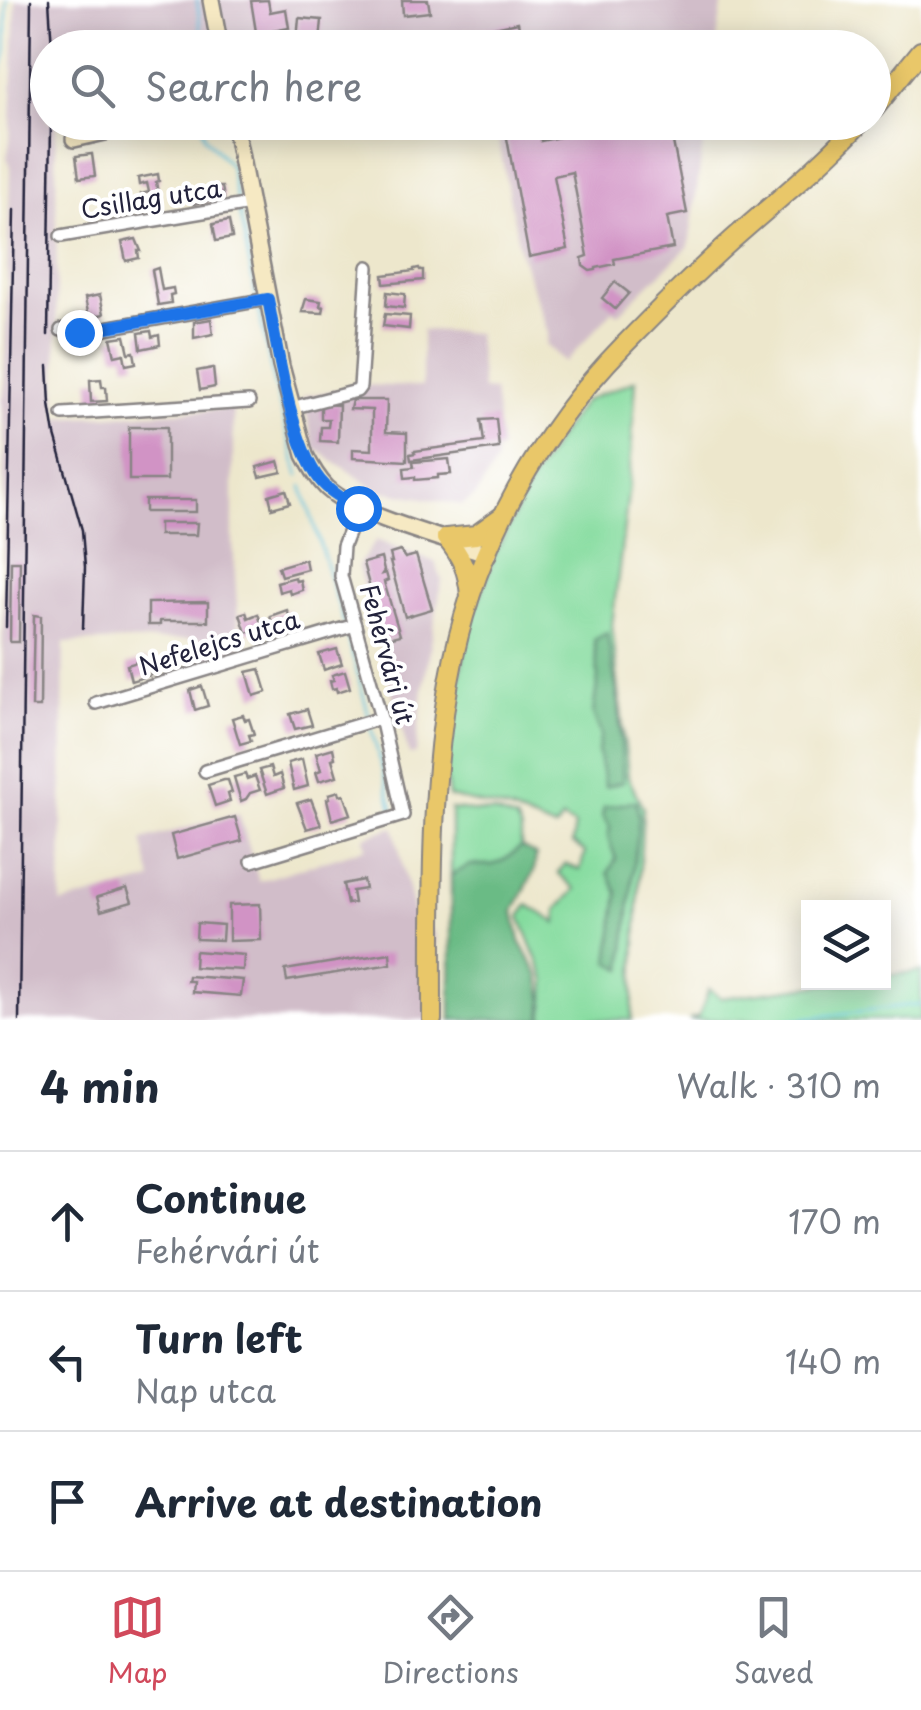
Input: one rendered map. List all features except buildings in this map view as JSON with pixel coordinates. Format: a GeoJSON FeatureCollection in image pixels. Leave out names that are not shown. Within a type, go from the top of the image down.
{"type":"FeatureCollection","features":[{"type":"Feature","properties":{"kind":"main road"},"geometry":{"type":"LineString","coordinates":[[211,0],[217,30]]}},
{"type":"Feature","properties":{"kind":"main road"},"geometry":{"type":"LineString","coordinates":[[891,88],[921,51]]}},
{"type":"Feature","properties":{"kind":"main road"},"geometry":{"type":"LineString","coordinates":[[238,140],[292,408],[311,466],[327,488],[358,508],[488,554]]}},
{"type":"Feature","properties":{"kind":"main road"},"geometry":{"type":"LineString","coordinates":[[432,1020],[438,765],[454,659],[470,599],[505,514],[545,441],[621,348],[726,245],[844,140]]}},
{"type":"Feature","properties":{"kind":"main road"},"geometry":{"type":"LineString","coordinates":[[446,538],[476,535],[505,514]]}},
{"type":"Feature","properties":{"kind":"main road"},"geometry":{"type":"LineString","coordinates":[[446,538],[465,565],[470,599]]}},
{"type":"Feature","properties":{"kind":"street","name":"Csillag utca"},"geometry":{"type":"LineString","coordinates":[[60,236],[250,204]]}},
{"type":"Feature","properties":{"kind":"street"},"geometry":{"type":"LineString","coordinates":[[292,408],[357,391],[362,379],[368,267]]}},
{"type":"Feature","properties":{"kind":"street"},"geometry":{"type":"LineString","coordinates":[[61,330],[89,331],[268,299]]}},
{"type":"Feature","properties":{"kind":"street"},"geometry":{"type":"LineString","coordinates":[[63,414],[249,402]]}},
{"type":"Feature","properties":{"kind":"street","name":"Fehérvári út"},"geometry":{"type":"LineString","coordinates":[[252,861],[403,815],[381,718],[341,576],[343,546],[358,508]]}},
{"type":"Feature","properties":{"kind":"street","name":"Nefelejcs utca"},"geometry":{"type":"LineString","coordinates":[[96,703],[355,625]]}},
{"type":"Feature","properties":{"kind":"street"},"geometry":{"type":"LineString","coordinates":[[206,771],[381,718]]}},
{"type":"Feature","properties":{"kind":"shaded area"},"geometry":{"type":"Polygon","coordinates":[[[16,0],[723,0],[719,30],[30,30],[30,140],[56,140],[57,418],[233,409],[233,542],[240,653],[228,651],[224,658],[204,664],[200,639],[64,643],[61,904],[152,880],[142,840],[239,813],[259,881],[366,848],[364,837],[394,827],[413,910],[435,934],[434,1020],[0,1020],[4,435],[1,401],[16,0]]]}},
{"type":"Feature","properties":{"kind":"shaded area"},"geometry":{"type":"Polygon","coordinates":[[[498,140],[704,140],[689,246],[618,314],[613,310],[565,363],[546,344],[548,333],[520,252],[498,140]]]}},
{"type":"Feature","properties":{"kind":"shaded area"},"geometry":{"type":"Polygon","coordinates":[[[422,330],[477,333],[482,390],[494,391],[501,449],[476,496],[462,505],[377,490],[314,448],[303,396],[368,385],[422,387],[422,330]]]}},
{"type":"Feature","properties":{"kind":"shaded area"},"geometry":{"type":"Polygon","coordinates":[[[376,540],[435,562],[442,580],[416,754],[409,755],[358,566],[376,540]]]}},
{"type":"Feature","properties":{"kind":"green space"},"geometry":{"type":"Polygon","coordinates":[[[636,380],[629,486],[612,625],[628,777],[643,808],[632,1020],[543,1020],[546,981],[520,917],[528,905],[557,923],[557,910],[576,889],[558,873],[565,864],[580,870],[585,852],[572,843],[575,826],[562,819],[555,829],[511,811],[449,797],[445,772],[453,707],[471,623],[495,554],[533,478],[584,401],[636,380]]]}},
{"type":"Feature","properties":{"kind":"green space"},"geometry":{"type":"Polygon","coordinates":[[[607,633],[619,705],[623,782],[605,787],[598,751],[601,734],[593,713],[598,677],[594,640],[607,633]]]}},
{"type":"Feature","properties":{"kind":"green space"},"geometry":{"type":"Polygon","coordinates":[[[636,801],[639,817],[623,969],[609,962],[618,893],[608,873],[616,859],[608,838],[610,827],[602,816],[604,807],[636,801]]]}},
{"type":"Feature","properties":{"kind":"green space"},"geometry":{"type":"Polygon","coordinates":[[[451,809],[494,813],[516,820],[521,847],[493,865],[471,865],[451,875],[451,809]]]}},
{"type":"Feature","properties":{"kind":"green space"},"geometry":{"type":"Polygon","coordinates":[[[521,847],[536,855],[534,871],[514,911],[520,941],[540,977],[542,1020],[451,1020],[451,875],[471,865],[493,865],[521,847]]]}},
{"type":"Feature","properties":{"kind":"green space"},"geometry":{"type":"Polygon","coordinates":[[[921,971],[921,1020],[689,1020],[699,1016],[709,989],[721,998],[801,987],[891,990],[891,975],[921,971]]]}},
{"type":"Feature","properties":{"kind":"waterway"},"geometry":{"type":"LineString","coordinates":[[0,75],[6,52],[7,0]]}},
{"type":"Feature","properties":{"kind":"waterway"},"geometry":{"type":"LineString","coordinates":[[197,0],[201,30]]}},
{"type":"Feature","properties":{"kind":"waterway"},"geometry":{"type":"LineString","coordinates":[[208,140],[230,166],[237,200]]}},
{"type":"Feature","properties":{"kind":"waterway"},"geometry":{"type":"LineString","coordinates":[[239,211],[256,296]]}},
{"type":"Feature","properties":{"kind":"waterway"},"geometry":{"type":"LineString","coordinates":[[258,306],[299,476]]}},
{"type":"Feature","properties":{"kind":"waterway"},"geometry":{"type":"LineString","coordinates":[[302,486],[344,623]]}},
{"type":"Feature","properties":{"kind":"waterway"},"geometry":{"type":"LineString","coordinates":[[347,635],[369,716]]}},
{"type":"Feature","properties":{"kind":"waterway"},"geometry":{"type":"LineString","coordinates":[[371,727],[393,810]]}},
{"type":"Feature","properties":{"kind":"waterway"},"geometry":{"type":"LineString","coordinates":[[788,1020],[921,1004]]}},
{"type":"Feature","properties":{"kind":"railway"},"geometry":{"type":"LineString","coordinates":[[31,0],[31,30]]}},
{"type":"Feature","properties":{"kind":"railway"},"geometry":{"type":"LineString","coordinates":[[49,0],[51,30]]}},
{"type":"Feature","properties":{"kind":"railway"},"geometry":{"type":"LineString","coordinates":[[19,1020],[30,85]]}},
{"type":"Feature","properties":{"kind":"railway"},"geometry":{"type":"LineString","coordinates":[[48,335],[51,140]]}},
{"type":"Feature","properties":{"kind":"railway"},"geometry":{"type":"LineString","coordinates":[[6,627],[14,210]]}},
{"type":"Feature","properties":{"kind":"railway"},"geometry":{"type":"LineString","coordinates":[[48,366],[55,435],[82,530],[83,628]]}},
{"type":"Feature","properties":{"kind":"route"},"geometry":{"type":"LineString","coordinates":[[79,332],[268,299],[305,455],[327,488],[358,508]]}}]}
